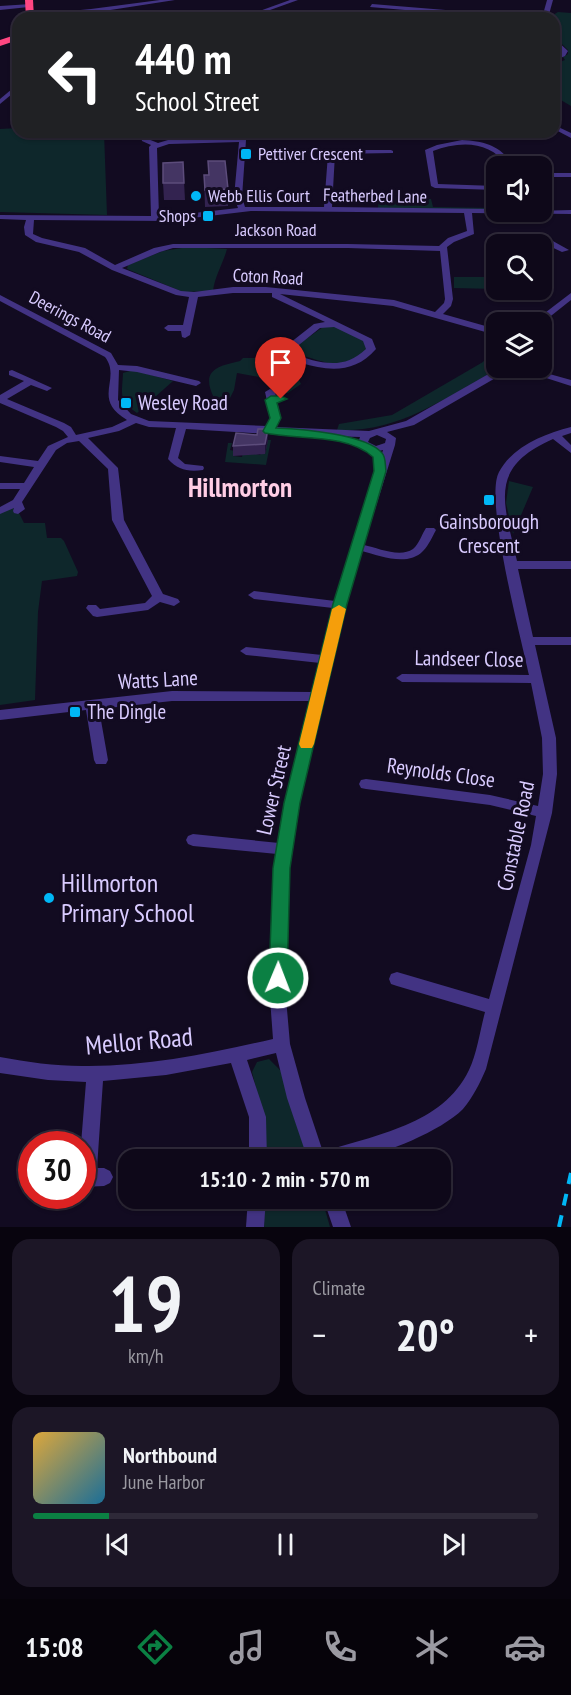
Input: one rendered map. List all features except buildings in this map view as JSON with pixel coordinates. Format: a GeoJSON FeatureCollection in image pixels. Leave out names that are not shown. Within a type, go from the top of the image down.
{"type":"FeatureCollection","features":[{"type":"Feature","properties":{"kind":"street"},"geometry":{"type":"LineString","coordinates":[[0,8],[72,12],[172,0]]}},
{"type":"Feature","properties":{"kind":"street"},"geometry":{"type":"LineString","coordinates":[[268,12],[295,0]]}},
{"type":"Feature","properties":{"kind":"street"},"geometry":{"type":"LineString","coordinates":[[368,12],[378,0]]}},
{"type":"Feature","properties":{"kind":"street"},"geometry":{"type":"LineString","coordinates":[[382,12],[391,0]]}},
{"type":"Feature","properties":{"kind":"street"},"geometry":{"type":"LineString","coordinates":[[372,6],[435,12]]}},
{"type":"Feature","properties":{"kind":"street"},"geometry":{"type":"LineString","coordinates":[[0,102],[12,92]]}},
{"type":"Feature","properties":{"kind":"street"},"geometry":{"type":"LineString","coordinates":[[144,138],[144,140],[157,145]]}},
{"type":"Feature","properties":{"kind":"street"},"geometry":{"type":"LineString","coordinates":[[155,219],[152,149],[157,145],[180,141],[219,138]]}},
{"type":"Feature","properties":{"kind":"street"},"geometry":{"type":"LineString","coordinates":[[242,210],[238,197],[245,138]]}},
{"type":"Feature","properties":{"kind":"street"},"geometry":{"type":"LineString","coordinates":[[486,188],[435,186],[429,150],[464,143],[486,145],[505,156]]}},
{"type":"Feature","properties":{"kind":"street"},"geometry":{"type":"LineString","coordinates":[[319,151],[386,153]]}},
{"type":"Feature","properties":{"kind":"street"},"geometry":{"type":"LineString","coordinates":[[328,210],[332,152]]}},
{"type":"Feature","properties":{"kind":"street"},"geometry":{"type":"LineString","coordinates":[[552,175],[571,175]]}},
{"type":"Feature","properties":{"kind":"street","name":"Featherbed Lane"},"geometry":{"type":"LineString","coordinates":[[0,217],[155,219],[242,210],[571,212]]}},
{"type":"Feature","properties":{"kind":"street"},"geometry":{"type":"LineString","coordinates":[[437,315],[449,299],[443,246],[471,232],[468,212]]}},
{"type":"Feature","properties":{"kind":"street","name":"Coton Road"},"geometry":{"type":"LineString","coordinates":[[31,217],[28,227],[29,235],[39,240],[82,250],[115,268],[164,289],[195,295],[232,290],[266,290],[394,303],[486,329]]}},
{"type":"Feature","properties":{"kind":"street","name":"Jackson Road"},"geometry":{"type":"LineString","coordinates":[[115,268],[157,250],[173,246],[348,246],[443,249]]}},
{"type":"Feature","properties":{"kind":"street"},"geometry":{"type":"LineString","coordinates":[[266,290],[367,339],[371,350],[353,364],[337,367],[272,350]]}},
{"type":"Feature","properties":{"kind":"street"},"geometry":{"type":"LineString","coordinates":[[168,328],[186,332],[195,295]]}},
{"type":"Feature","properties":{"kind":"street"},"geometry":{"type":"LineString","coordinates":[[550,312],[571,296]]}},
{"type":"Feature","properties":{"kind":"street","name":"Deerings Road"},"geometry":{"type":"LineString","coordinates":[[0,298],[113,359],[115,367],[112,400],[123,414],[135,420]]}},
{"type":"Feature","properties":{"kind":"street"},"geometry":{"type":"LineString","coordinates":[[316,315],[317,326]]}},
{"type":"Feature","properties":{"kind":"street"},"geometry":{"type":"LineString","coordinates":[[283,353],[317,326],[334,324]]}},
{"type":"Feature","properties":{"kind":"street"},"geometry":{"type":"LineString","coordinates":[[115,367],[137,369],[196,383]]}},
{"type":"Feature","properties":{"kind":"street"},"geometry":{"type":"LineString","coordinates":[[12,373],[47,388]]}},
{"type":"Feature","properties":{"kind":"street"},"geometry":{"type":"LineString","coordinates":[[552,377],[571,383]]}},
{"type":"Feature","properties":{"kind":"street"},"geometry":{"type":"LineString","coordinates":[[380,471],[378,456],[362,440],[371,433],[410,423],[489,378]]}},
{"type":"Feature","properties":{"kind":"street"},"geometry":{"type":"LineString","coordinates":[[0,400],[31,381]]}},
{"type":"Feature","properties":{"kind":"street"},"geometry":{"type":"LineString","coordinates":[[269,431],[276,418],[274,397]]}},
{"type":"Feature","properties":{"kind":"street"},"geometry":{"type":"LineString","coordinates":[[0,400],[67,429],[113,468],[118,520],[158,597],[174,602]]}},
{"type":"Feature","properties":{"kind":"street"},"geometry":{"type":"LineString","coordinates":[[0,511],[17,506],[52,448],[77,438],[115,429],[135,420],[149,424],[182,425],[250,433],[269,431],[386,434],[391,443]]}},
{"type":"Feature","properties":{"kind":"street"},"geometry":{"type":"LineString","coordinates":[[311,433],[379,449],[391,443],[410,423]]}},
{"type":"Feature","properties":{"kind":"street"},"geometry":{"type":"LineString","coordinates":[[182,425],[172,459],[183,467],[199,468]]}},
{"type":"Feature","properties":{"kind":"street","name":"Constable Road"},"geometry":{"type":"LineString","coordinates":[[357,1149],[407,1132],[453,1106],[471,1084],[478,1069],[545,813],[550,774],[549,738],[501,516],[500,485],[509,464],[521,453],[532,445],[571,430]]}},
{"type":"Feature","properties":{"kind":"street"},"geometry":{"type":"LineString","coordinates":[[554,435],[571,450]]}},
{"type":"Feature","properties":{"kind":"street","name":"Lower Street"},"geometry":{"type":"LineString","coordinates":[[313,1149],[296,1098],[282,1044],[278,998],[278,959],[284,849],[292,803],[340,604],[380,471],[391,443]]}},
{"type":"Feature","properties":{"kind":"street"},"geometry":{"type":"LineString","coordinates":[[0,459],[42,465]]}},
{"type":"Feature","properties":{"kind":"street"},"geometry":{"type":"LineString","coordinates":[[0,486],[29,486]]}},
{"type":"Feature","properties":{"kind":"street"},"geometry":{"type":"LineString","coordinates":[[359,547],[403,555],[413,554],[420,549],[430,530]]}},
{"type":"Feature","properties":{"kind":"street"},"geometry":{"type":"LineString","coordinates":[[512,565],[571,565]]}},
{"type":"Feature","properties":{"kind":"street"},"geometry":{"type":"LineString","coordinates":[[254,595],[340,604]]}},
{"type":"Feature","properties":{"kind":"street"},"geometry":{"type":"LineString","coordinates":[[94,614],[148,606],[158,597]]}},
{"type":"Feature","properties":{"kind":"street"},"geometry":{"type":"LineString","coordinates":[[529,641],[571,641]]}},
{"type":"Feature","properties":{"kind":"street"},"geometry":{"type":"LineString","coordinates":[[246,651],[327,660]]}},
{"type":"Feature","properties":{"kind":"street","name":"Landseer Close"},"geometry":{"type":"LineString","coordinates":[[402,678],[536,679]]}},
{"type":"Feature","properties":{"kind":"street","name":"Watts Lane"},"geometry":{"type":"LineString","coordinates":[[0,715],[172,696],[319,698]]}},
{"type":"Feature","properties":{"kind":"street"},"geometry":{"type":"LineString","coordinates":[[92,704],[101,760]]}},
{"type":"Feature","properties":{"kind":"street","name":"Reynolds Close"},"geometry":{"type":"LineString","coordinates":[[366,784],[490,800],[545,813]]}},
{"type":"Feature","properties":{"kind":"street"},"geometry":{"type":"LineString","coordinates":[[193,840],[284,849]]}},
{"type":"Feature","properties":{"kind":"street"},"geometry":{"type":"LineString","coordinates":[[397,979],[495,1008]]}},
{"type":"Feature","properties":{"kind":"street","name":"Mellor Road"},"geometry":{"type":"LineString","coordinates":[[0,1065],[95,1074],[165,1068],[282,1044]]}},
{"type":"Feature","properties":{"kind":"street"},"geometry":{"type":"LineString","coordinates":[[237,1055],[241,1075],[255,1104],[258,1149]]}},
{"type":"Feature","properties":{"kind":"street"},"geometry":{"type":"LineString","coordinates":[[93,1131],[95,1074]]}},
{"type":"Feature","properties":{"kind":"street"},"geometry":{"type":"LineString","coordinates":[[255,1227],[256,1209]]}},
{"type":"Feature","properties":{"kind":"street"},"geometry":{"type":"LineString","coordinates":[[336,1209],[342,1227]]}},
{"type":"Feature","properties":{"kind":"green space"},"geometry":{"type":"Polygon","coordinates":[[[560,12],[571,13],[571,106],[560,100],[560,62],[565,60],[563,57],[568,54],[568,50],[560,42],[560,12]]]}},
{"type":"Feature","properties":{"kind":"green space"},"geometry":{"type":"Polygon","coordinates":[[[12,128],[12,138],[104,138],[107,215],[0,212],[0,129],[12,128]]]}},
{"type":"Feature","properties":{"kind":"green space"},"geometry":{"type":"Polygon","coordinates":[[[379,198],[431,199],[433,207],[486,208],[486,210],[378,208],[379,198]]]}},
{"type":"Feature","properties":{"kind":"green space"},"geometry":{"type":"Polygon","coordinates":[[[188,247],[227,249],[213,291],[183,292],[127,269],[128,265],[163,251],[188,247]]]}},
{"type":"Feature","properties":{"kind":"green space"},"geometry":{"type":"Polygon","coordinates":[[[454,277],[486,277],[486,289],[454,288],[454,277]]]}},
{"type":"Feature","properties":{"kind":"green space"},"geometry":{"type":"Polygon","coordinates":[[[334,326],[365,341],[369,350],[348,361],[332,364],[293,353],[291,350],[323,327],[334,326]]]}},
{"type":"Feature","properties":{"kind":"green space"},"geometry":{"type":"Polygon","coordinates":[[[243,358],[269,358],[274,371],[298,378],[301,384],[288,393],[276,394],[259,377],[237,373],[230,398],[214,398],[210,389],[210,375],[218,368],[243,358]]]}},
{"type":"Feature","properties":{"kind":"green space"},"geometry":{"type":"Polygon","coordinates":[[[486,358],[486,376],[417,413],[379,426],[358,430],[337,430],[339,424],[392,415],[483,362],[486,358]]]}},
{"type":"Feature","properties":{"kind":"green space"},"geometry":{"type":"Polygon","coordinates":[[[133,370],[173,381],[137,413],[122,396],[123,373],[133,370]]]}},
{"type":"Feature","properties":{"kind":"green space"},"geometry":{"type":"Polygon","coordinates":[[[268,440],[271,440],[266,465],[225,462],[228,443],[232,443],[230,450],[235,451],[233,456],[242,457],[243,451],[260,455],[268,440]]]}},
{"type":"Feature","properties":{"kind":"green space"},"geometry":{"type":"Polygon","coordinates":[[[509,481],[533,487],[513,534],[506,503],[509,481]]]}},
{"type":"Feature","properties":{"kind":"green space"},"geometry":{"type":"Polygon","coordinates":[[[12,507],[18,511],[24,523],[45,523],[47,538],[61,538],[78,572],[77,576],[42,581],[38,612],[35,700],[0,705],[0,513],[12,507]]]}},
{"type":"Feature","properties":{"kind":"green space"},"geometry":{"type":"Polygon","coordinates":[[[269,1059],[283,1073],[307,1149],[265,1149],[264,1119],[252,1072],[257,1062],[269,1059]]]}},
{"type":"Feature","properties":{"kind":"green space"},"geometry":{"type":"Polygon","coordinates":[[[265,1209],[325,1209],[330,1227],[264,1227],[265,1209]]]}},
{"type":"Feature","properties":{"kind":"railway"},"geometry":{"type":"LineString","coordinates":[[559,1227],[571,1173]]}},
{"type":"Feature","properties":{"kind":"slow traffic"},"geometry":{"type":"LineString","coordinates":[[307,744],[339,609]]}},
{"type":"Feature","properties":{"kind":"place","name":"Pettiver Crescent"},"geometry":{"type":"Point","coordinates":[246,154]}},
{"type":"Feature","properties":{"kind":"place","name":"Webb Ellis Court"},"geometry":{"type":"Point","coordinates":[196,196]}},
{"type":"Feature","properties":{"kind":"place","name":"Shops"},"geometry":{"type":"Point","coordinates":[208,216]}},
{"type":"Feature","properties":{"kind":"place","name":"Wesley Road"},"geometry":{"type":"Point","coordinates":[126,403]}},
{"type":"Feature","properties":{"kind":"place","name":"Gainsborough Crescent"},"geometry":{"type":"Point","coordinates":[489,500]}},
{"type":"Feature","properties":{"kind":"place","name":"The Dingle"},"geometry":{"type":"Point","coordinates":[75,712]}},
{"type":"Feature","properties":{"kind":"place","name":"Hillmorton Primary School"},"geometry":{"type":"Point","coordinates":[49,898]}},
{"type":"Feature","properties":{"kind":"district","name":"Hillmorton"},"geometry":{"type":"Point","coordinates":[240,488]}},
{"type":"Feature","properties":{"kind":"route"},"geometry":{"type":"LineString","coordinates":[[278,978],[282,868],[292,803],[340,604],[380,471],[378,456],[369,447],[311,433],[269,431],[276,418],[271,400],[281,399]]}}]}
